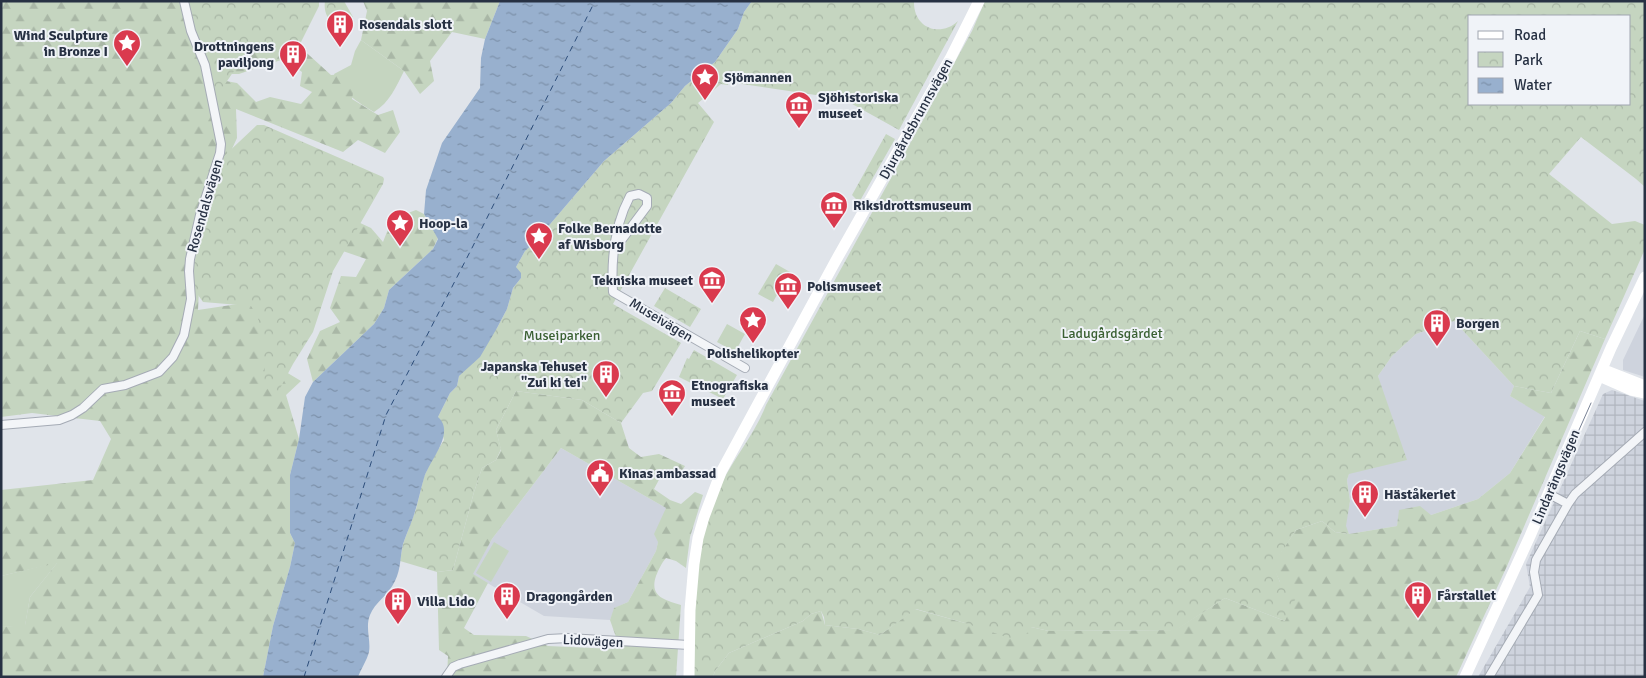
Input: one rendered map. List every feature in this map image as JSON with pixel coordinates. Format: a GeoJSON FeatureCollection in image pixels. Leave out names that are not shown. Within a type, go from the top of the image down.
{"type":"FeatureCollection","features":[{"type":"Feature","properties":{"kind":"street","name":"Rosendalsvägen"},"geometry":{"type":"LineString","coordinates":[[1,425],[59,420],[72,415],[83,408],[104,389],[125,385],[160,372],[173,357],[183,341],[191,296],[190,258],[221,144],[205,66],[191,31],[184,1]]}},
{"type":"Feature","properties":{"kind":"street","name":"Djurgårdsbrunnsvägen"},"geometry":{"type":"LineString","coordinates":[[689,677],[692,586],[698,538],[711,496],[721,472],[835,262],[951,57],[979,1]]}},
{"type":"Feature","properties":{"kind":"street","name":"Museivägen"},"geometry":{"type":"LineString","coordinates":[[614,250],[647,206],[647,198],[639,194],[630,196],[621,213],[615,239],[611,268],[613,292],[745,368]]}},
{"type":"Feature","properties":{"kind":"street","name":"Lindarängsvägen"},"geometry":{"type":"LineString","coordinates":[[1465,677],[1549,494],[1645,277]]}},
{"type":"Feature","properties":{"kind":"street"},"geometry":{"type":"LineString","coordinates":[[1601,373],[1645,386]]}},
{"type":"Feature","properties":{"kind":"street"},"geometry":{"type":"LineString","coordinates":[[1601,373],[1631,390],[1645,394]]}},
{"type":"Feature","properties":{"kind":"street"},"geometry":{"type":"LineString","coordinates":[[1489,677],[1538,595],[1534,572],[1536,560],[1568,504],[1575,494],[1645,432]]}},
{"type":"Feature","properties":{"kind":"street"},"geometry":{"type":"LineString","coordinates":[[1549,494],[1568,504]]}},
{"type":"Feature","properties":{"kind":"street","name":"Lidovägen"},"geometry":{"type":"LineString","coordinates":[[446,677],[453,667],[460,664],[548,639],[568,638],[689,645]]}},
{"type":"Feature","properties":{"kind":"shaded area"},"geometry":{"type":"Polygon","coordinates":[[[1645,314],[1645,377],[1623,370],[1623,360],[1645,314]]]}},
{"type":"Feature","properties":{"kind":"shaded area"},"geometry":{"type":"Polygon","coordinates":[[[1454,321],[1514,386],[1510,396],[1545,416],[1510,473],[1478,499],[1431,515],[1400,510],[1397,526],[1349,534],[1345,526],[1350,501],[1347,480],[1379,380],[1378,376],[1392,356],[1416,334],[1454,321]]]}},
{"type":"Feature","properties":{"kind":"shaded area"},"geometry":{"type":"Polygon","coordinates":[[[1612,390],[1645,401],[1645,677],[1478,677],[1530,587],[1526,564],[1603,394],[1612,390]]]}},
{"type":"Feature","properties":{"kind":"shaded area"},"geometry":{"type":"Polygon","coordinates":[[[561,448],[666,508],[656,551],[628,602],[615,608],[610,620],[544,616],[472,574],[492,539],[561,448]]]}},
{"type":"Feature","properties":{"kind":"green space"},"geometry":{"type":"Polygon","coordinates":[[[1,1],[223,1],[299,46],[331,75],[346,74],[355,82],[352,99],[378,115],[393,110],[400,132],[385,153],[358,140],[343,152],[236,109],[237,138],[215,186],[200,267],[198,310],[277,298],[276,366],[301,381],[286,395],[299,439],[290,475],[290,533],[295,543],[273,626],[263,677],[1,677],[1,627],[25,625],[30,597],[57,563],[1,576],[1,490],[93,480],[111,439],[100,421],[32,413],[1,417],[1,1]],[[284,59],[239,74],[228,74],[226,81],[237,83],[256,102],[270,97],[301,104],[312,92],[300,86],[302,72],[284,59]]]}},
{"type":"Feature","properties":{"kind":"green space"},"geometry":{"type":"Polygon","coordinates":[[[183,1],[319,1],[319,6],[299,46],[271,46],[261,48],[252,53],[231,74],[215,100],[183,1]]]}},
{"type":"Feature","properties":{"kind":"green space"},"geometry":{"type":"Polygon","coordinates":[[[325,1],[344,1],[353,17],[344,26],[331,22],[326,15],[325,1]]]}},
{"type":"Feature","properties":{"kind":"green space"},"geometry":{"type":"Polygon","coordinates":[[[363,1],[500,1],[485,39],[452,32],[430,61],[434,81],[420,94],[404,71],[361,40],[367,11],[363,1]]]}},
{"type":"Feature","properties":{"kind":"green space","name":"Museiparken"},"geometry":{"type":"Polygon","coordinates":[[[752,1],[914,1],[918,18],[929,28],[943,29],[958,21],[899,130],[845,100],[729,82],[728,85],[721,84],[698,103],[714,122],[613,304],[681,343],[652,391],[643,393],[621,423],[582,400],[516,391],[496,430],[501,449],[496,460],[482,468],[453,570],[437,572],[400,561],[403,544],[416,509],[424,477],[444,440],[438,417],[450,393],[457,386],[459,376],[497,328],[507,309],[513,288],[521,278],[516,267],[525,251],[604,161],[671,103],[685,86],[715,62],[738,29],[744,12],[752,1]]]}},
{"type":"Feature","properties":{"kind":"green space","name":"Ladugårdsgärdet"},"geometry":{"type":"Polygon","coordinates":[[[985,1],[1645,1],[1645,187],[1581,137],[1549,174],[1612,224],[1635,221],[1645,225],[1645,249],[1605,339],[1580,331],[1551,393],[1514,386],[1454,321],[1416,334],[1392,356],[1378,376],[1407,460],[1349,474],[1347,480],[1350,501],[1346,526],[1349,534],[1335,532],[1322,521],[1296,530],[1273,565],[1280,582],[1300,589],[1285,621],[1225,598],[1176,630],[1049,631],[1031,627],[1021,642],[916,609],[880,635],[858,629],[825,625],[821,611],[811,614],[803,621],[729,653],[715,671],[713,677],[693,677],[695,589],[697,566],[705,530],[716,496],[726,475],[756,426],[972,31],[985,1]]]}},
{"type":"Feature","properties":{"kind":"green space"},"geometry":{"type":"Polygon","coordinates":[[[361,40],[404,71],[388,99],[374,112],[356,101],[345,91],[334,74],[351,65],[361,40]]]}},
{"type":"Feature","properties":{"kind":"green space"},"geometry":{"type":"Polygon","coordinates":[[[257,125],[264,125],[384,179],[383,184],[333,271],[313,332],[275,398],[264,383],[265,363],[258,318],[251,306],[203,302],[196,292],[192,280],[193,255],[223,157],[257,125]]]}},
{"type":"Feature","properties":{"kind":"green space"},"geometry":{"type":"Polygon","coordinates":[[[886,134],[895,139],[861,199],[857,200],[852,195],[886,134]]]}},
{"type":"Feature","properties":{"kind":"green space"},"geometry":{"type":"Polygon","coordinates":[[[416,210],[424,214],[438,238],[433,249],[389,290],[384,308],[374,324],[313,382],[307,359],[320,331],[340,322],[330,308],[341,276],[356,277],[366,259],[337,249],[358,222],[371,228],[383,242],[392,219],[416,210]]]}},
{"type":"Feature","properties":{"kind":"green space"},"geometry":{"type":"Polygon","coordinates":[[[776,264],[790,272],[773,302],[758,294],[776,264]]]}},
{"type":"Feature","properties":{"kind":"green space"},"geometry":{"type":"Polygon","coordinates":[[[665,288],[701,309],[690,327],[654,306],[665,288]]]}},
{"type":"Feature","properties":{"kind":"green space"},"geometry":{"type":"Polygon","coordinates":[[[727,324],[745,334],[735,352],[717,342],[727,324]]]}},
{"type":"Feature","properties":{"kind":"green space"},"geometry":{"type":"Polygon","coordinates":[[[1580,331],[1605,339],[1507,566],[1456,677],[713,677],[715,671],[729,653],[803,621],[811,614],[821,611],[825,625],[858,629],[880,635],[915,609],[965,623],[1031,627],[1049,631],[1175,630],[1225,598],[1285,621],[1280,582],[1272,565],[1296,530],[1322,521],[1335,532],[1349,534],[1397,526],[1399,510],[1420,506],[1431,515],[1478,499],[1510,473],[1545,417],[1510,396],[1514,386],[1551,393],[1580,331]]]}},
{"type":"Feature","properties":{"kind":"green space"},"geometry":{"type":"Polygon","coordinates":[[[694,350],[737,375],[723,399],[679,377],[687,358],[689,359],[694,350]]]}},
{"type":"Feature","properties":{"kind":"green space"},"geometry":{"type":"Polygon","coordinates":[[[516,391],[582,400],[621,423],[629,448],[641,457],[659,454],[685,466],[679,476],[670,473],[661,476],[654,489],[670,500],[681,504],[695,492],[703,495],[690,537],[686,568],[676,561],[666,558],[659,569],[654,583],[655,589],[660,596],[681,605],[676,677],[447,677],[448,656],[439,650],[437,572],[453,570],[482,468],[496,460],[501,450],[496,430],[516,391]],[[561,448],[492,539],[473,574],[488,583],[464,628],[474,635],[526,636],[548,646],[614,649],[616,637],[610,620],[614,608],[628,602],[656,551],[658,542],[654,534],[666,508],[561,448]]]}},
{"type":"Feature","properties":{"kind":"green space"},"geometry":{"type":"Polygon","coordinates":[[[494,542],[509,551],[491,582],[476,573],[494,542]]]}},
{"type":"Feature","properties":{"kind":"green space"},"geometry":{"type":"Polygon","coordinates":[[[58,562],[30,597],[25,626],[1,627],[1,576],[58,562]]]}},
{"type":"Feature","properties":{"kind":"water"},"geometry":{"type":"Polygon","coordinates":[[[500,1],[752,1],[744,12],[738,29],[715,62],[685,86],[671,103],[604,161],[525,251],[516,267],[521,273],[521,278],[513,288],[507,309],[480,357],[459,376],[457,386],[450,393],[438,417],[443,424],[443,439],[424,478],[415,512],[403,544],[397,576],[389,591],[375,606],[370,615],[368,624],[369,652],[358,677],[263,677],[273,626],[295,543],[290,533],[290,475],[299,439],[305,397],[313,382],[374,324],[384,308],[389,290],[433,249],[438,239],[424,214],[426,190],[442,143],[480,88],[481,58],[485,39],[500,1]]]}},
{"type":"Feature","properties":{"kind":"ferry route"},"geometry":{"type":"LineString","coordinates":[[304,677],[386,415],[473,246],[595,1]]}},
{"type":"Feature","properties":{"kind":"tram line"},"geometry":{"type":"LineString","coordinates":[[1575,439],[1591,403]]}},
{"type":"Feature","properties":{"kind":"place","name":"Rosendals slott"},"geometry":{"type":"Point","coordinates":[340,48]}},
{"type":"Feature","properties":{"kind":"place","name":"Wind Sculpture in Bronze I"},"geometry":{"type":"Point","coordinates":[127,67]}},
{"type":"Feature","properties":{"kind":"place","name":"Drottningens paviljong"},"geometry":{"type":"Point","coordinates":[293,78]}},
{"type":"Feature","properties":{"kind":"place","name":"Sjömannen"},"geometry":{"type":"Point","coordinates":[705,101]}},
{"type":"Feature","properties":{"kind":"place","name":"Sjöhistoriska museet"},"geometry":{"type":"Point","coordinates":[799,129]}},
{"type":"Feature","properties":{"kind":"place","name":"Riksidrottsmuseum"},"geometry":{"type":"Point","coordinates":[834,229]}},
{"type":"Feature","properties":{"kind":"place","name":"Hoop-la"},"geometry":{"type":"Point","coordinates":[400,247]}},
{"type":"Feature","properties":{"kind":"place","name":"Folke Bernadotte af Wisborg"},"geometry":{"type":"Point","coordinates":[539,260]}},
{"type":"Feature","properties":{"kind":"place","name":"Tekniska museet"},"geometry":{"type":"Point","coordinates":[712,304]}},
{"type":"Feature","properties":{"kind":"place","name":"Polismuseet"},"geometry":{"type":"Point","coordinates":[788,310]}},
{"type":"Feature","properties":{"kind":"place","name":"Polishelikopter"},"geometry":{"type":"Point","coordinates":[753,344]}},
{"type":"Feature","properties":{"kind":"place","name":"Borgen"},"geometry":{"type":"Point","coordinates":[1437,347]}},
{"type":"Feature","properties":{"kind":"place","name":"Japanska Tehuset \"Zui ki tei\""},"geometry":{"type":"Point","coordinates":[606,398]}},
{"type":"Feature","properties":{"kind":"place","name":"Etnografiska museet"},"geometry":{"type":"Point","coordinates":[672,417]}},
{"type":"Feature","properties":{"kind":"place","name":"Kinas ambassad"},"geometry":{"type":"Point","coordinates":[600,497]}},
{"type":"Feature","properties":{"kind":"place","name":"Häståkeriet"},"geometry":{"type":"Point","coordinates":[1365,518]}},
{"type":"Feature","properties":{"kind":"place","name":"Fårstallet"},"geometry":{"type":"Point","coordinates":[1418,619]}},
{"type":"Feature","properties":{"kind":"place","name":"Dragongården"},"geometry":{"type":"Point","coordinates":[507,620]}},
{"type":"Feature","properties":{"kind":"place","name":"Villa Lido"},"geometry":{"type":"Point","coordinates":[398,625]}}]}
